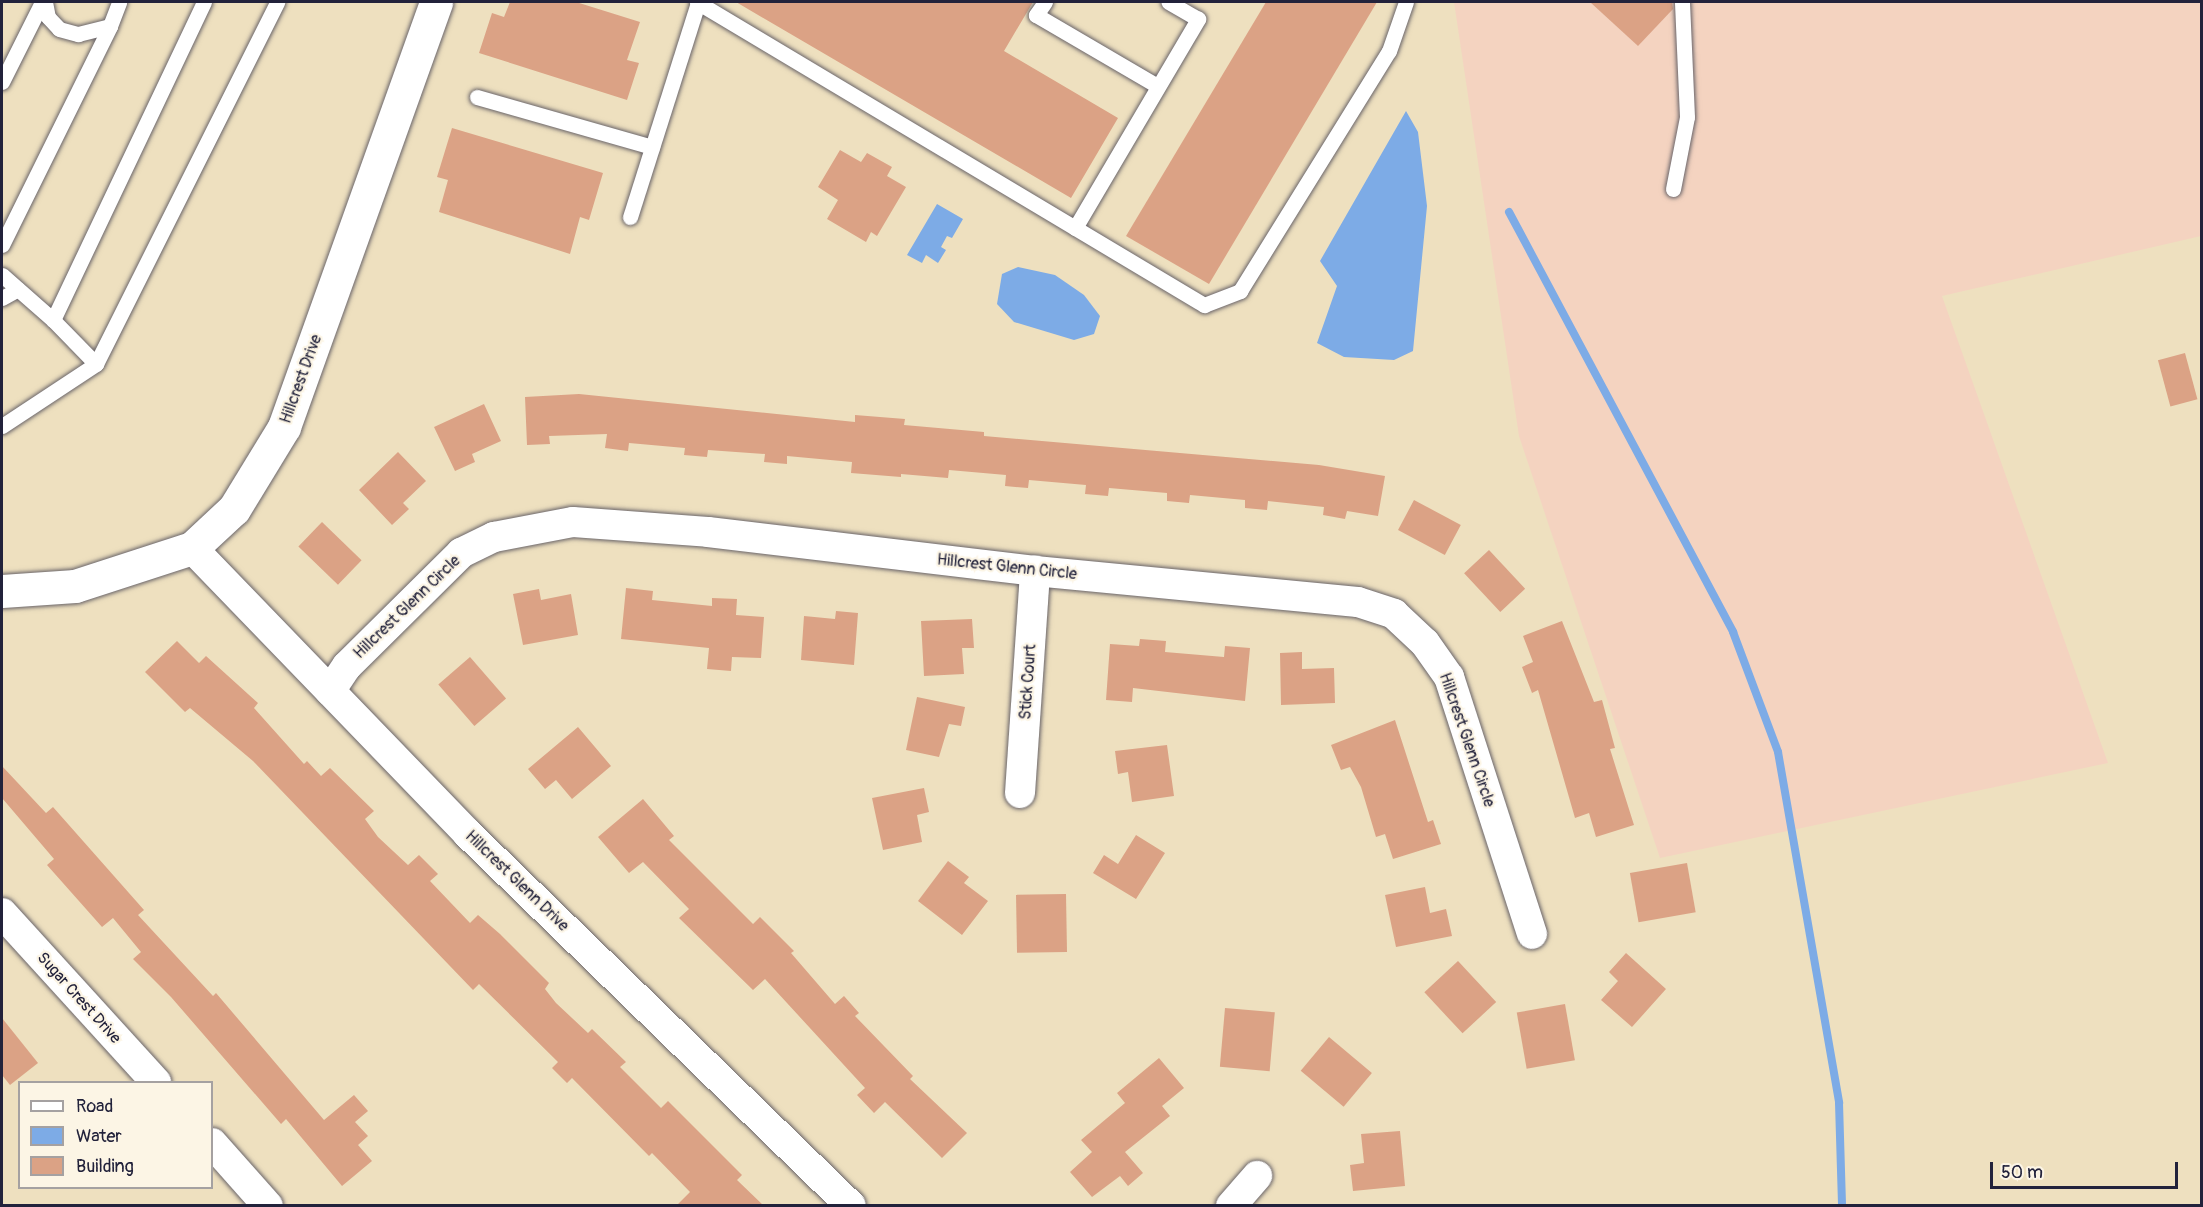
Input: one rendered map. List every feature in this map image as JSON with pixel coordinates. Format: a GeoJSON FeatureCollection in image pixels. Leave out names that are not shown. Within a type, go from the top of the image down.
{"type":"FeatureCollection","features":[{"type":"Feature","properties":{"kind":"street","name":"Hillcrest Drive"},"geometry":{"type":"LineString","coordinates":[[2,591],[75,586],[192,548],[234,509],[284,427],[436,2]]}},
{"type":"Feature","properties":{"kind":"street","name":"Hillcrest Glenn Circle"},"geometry":{"type":"LineString","coordinates":[[330,691],[347,666],[461,553],[495,537],[573,522],[708,532],[1035,571],[1358,602],[1394,614],[1425,643],[1449,677],[1532,934]]}},
{"type":"Feature","properties":{"kind":"street","name":"Hillcrest Glenn Drive"},"geometry":{"type":"LineString","coordinates":[[192,548],[476,841],[851,1206]]}},
{"type":"Feature","properties":{"kind":"street","name":"Stick Court"},"geometry":{"type":"LineString","coordinates":[[1020,793],[1035,571]]}},
{"type":"Feature","properties":{"kind":"street","name":"Sugar Crest Drive"},"geometry":{"type":"LineString","coordinates":[[2,913],[154,1081]]}},
{"type":"Feature","properties":{"kind":"street"},"geometry":{"type":"LineString","coordinates":[[213,1144],[268,1206]]}},
{"type":"Feature","properties":{"kind":"street"},"geometry":{"type":"LineString","coordinates":[[1231,1206],[1257,1176]]}},
{"type":"Feature","properties":{"kind":"lane"},"geometry":{"type":"LineString","coordinates":[[44,2],[48,16],[58,29],[78,34],[110,26]]}},
{"type":"Feature","properties":{"kind":"lane"},"geometry":{"type":"LineString","coordinates":[[2,82],[44,2]]}},
{"type":"Feature","properties":{"kind":"lane"},"geometry":{"type":"LineString","coordinates":[[2,245],[110,26],[119,2]]}},
{"type":"Feature","properties":{"kind":"lane"},"geometry":{"type":"LineString","coordinates":[[53,320],[204,2]]}},
{"type":"Feature","properties":{"kind":"lane"},"geometry":{"type":"LineString","coordinates":[[2,426],[96,364],[277,2]]}},
{"type":"Feature","properties":{"kind":"lane"},"geometry":{"type":"LineString","coordinates":[[630,217],[698,2],[1204,305],[1240,291],[1389,51],[1406,2]]}},
{"type":"Feature","properties":{"kind":"lane"},"geometry":{"type":"LineString","coordinates":[[1045,2],[1036,15],[1156,85]]}},
{"type":"Feature","properties":{"kind":"lane"},"geometry":{"type":"LineString","coordinates":[[1075,228],[1156,85],[1198,19],[1168,2]]}},
{"type":"Feature","properties":{"kind":"lane"},"geometry":{"type":"LineString","coordinates":[[1673,189],[1687,117],[1682,2]]}},
{"type":"Feature","properties":{"kind":"lane"},"geometry":{"type":"LineString","coordinates":[[477,98],[652,147]]}},
{"type":"Feature","properties":{"kind":"lane"},"geometry":{"type":"LineString","coordinates":[[2,275],[53,320],[96,364]]}},
{"type":"Feature","properties":{"kind":"lane"},"geometry":{"type":"LineString","coordinates":[[2,298],[18,289]]}},
{"type":"Feature","properties":{"kind":"shaded area"},"geometry":{"type":"Polygon","coordinates":[[[1454,2],[2201,2],[2201,236],[1942,296],[2108,763],[1660,858],[1519,436],[1454,2]]]}},
{"type":"Feature","properties":{"kind":"water"},"geometry":{"type":"Polygon","coordinates":[[[1406,111],[1418,132],[1427,206],[1413,351],[1394,360],[1344,357],[1317,343],[1337,286],[1320,261],[1406,111]]]}},
{"type":"Feature","properties":{"kind":"water"},"geometry":{"type":"Polygon","coordinates":[[[937,204],[963,219],[952,238],[947,236],[941,247],[946,250],[938,263],[926,255],[922,263],[907,255],[937,204]]]}},
{"type":"Feature","properties":{"kind":"water"},"geometry":{"type":"Polygon","coordinates":[[[1018,267],[1055,275],[1084,295],[1100,316],[1094,334],[1074,340],[1014,322],[997,304],[1002,274],[1018,267]]]}},
{"type":"Feature","properties":{"kind":"building"},"geometry":{"type":"Polygon","coordinates":[[[510,2],[576,2],[640,22],[627,60],[639,63],[627,100],[479,53],[492,13],[504,17],[510,2]]]}},
{"type":"Feature","properties":{"kind":"building"},"geometry":{"type":"Polygon","coordinates":[[[736,2],[1033,2],[1004,51],[1118,118],[1071,198],[736,2]]]}},
{"type":"Feature","properties":{"kind":"building"},"geometry":{"type":"Polygon","coordinates":[[[1266,2],[1377,2],[1209,284],[1126,236],[1266,2]]]}},
{"type":"Feature","properties":{"kind":"building"},"geometry":{"type":"Polygon","coordinates":[[[1590,2],[1672,2],[1673,9],[1638,46],[1590,2]]]}},
{"type":"Feature","properties":{"kind":"building"},"geometry":{"type":"Polygon","coordinates":[[[452,128],[603,173],[589,220],[580,217],[570,254],[439,212],[448,180],[437,177],[452,128]]]}},
{"type":"Feature","properties":{"kind":"building"},"geometry":{"type":"Polygon","coordinates":[[[840,150],[861,162],[867,153],[892,167],[887,176],[906,187],[877,236],[871,232],[866,242],[827,219],[838,200],[818,187],[840,150]]]}},
{"type":"Feature","properties":{"kind":"building"},"geometry":{"type":"Polygon","coordinates":[[[2185,353],[2197,399],[2170,407],[2158,360],[2185,353]]]}},
{"type":"Feature","properties":{"kind":"building"},"geometry":{"type":"Polygon","coordinates":[[[579,394],[855,422],[855,415],[905,419],[904,425],[984,432],[984,436],[1319,465],[1385,476],[1378,516],[1347,511],[1345,519],[1323,515],[1324,507],[1268,501],[1267,510],[1245,508],[1245,500],[1190,495],[1189,503],[1167,501],[1167,493],[1109,488],[1108,496],[1085,494],[1086,485],[1029,480],[1028,488],[1005,486],[1006,475],[949,470],[948,478],[901,474],[901,477],[851,473],[852,462],[787,456],[787,464],[764,462],[765,454],[708,450],[707,457],[684,455],[685,448],[629,443],[628,451],[605,448],[607,434],[549,436],[550,444],[527,445],[525,397],[579,394]]]}},
{"type":"Feature","properties":{"kind":"building"},"geometry":{"type":"Polygon","coordinates":[[[484,404],[501,441],[472,454],[475,462],[455,471],[434,427],[484,404]]]}},
{"type":"Feature","properties":{"kind":"building"},"geometry":{"type":"Polygon","coordinates":[[[398,452],[426,481],[403,503],[409,509],[392,525],[359,490],[398,452]]]}},
{"type":"Feature","properties":{"kind":"building"},"geometry":{"type":"Polygon","coordinates":[[[1414,500],[1461,525],[1445,555],[1398,530],[1414,500]]]}},
{"type":"Feature","properties":{"kind":"building"},"geometry":{"type":"Polygon","coordinates":[[[322,522],[362,560],[338,585],[298,546],[322,522]]]}},
{"type":"Feature","properties":{"kind":"building"},"geometry":{"type":"Polygon","coordinates":[[[1489,550],[1525,589],[1500,612],[1464,573],[1489,550]]]}},
{"type":"Feature","properties":{"kind":"building"},"geometry":{"type":"Polygon","coordinates":[[[626,588],[653,591],[652,600],[712,606],[712,598],[737,599],[736,615],[764,617],[761,658],[732,657],[731,671],[707,669],[709,648],[621,639],[626,588]]]}},
{"type":"Feature","properties":{"kind":"building"},"geometry":{"type":"Polygon","coordinates":[[[539,589],[541,600],[571,594],[578,635],[523,645],[513,594],[539,589]]]}},
{"type":"Feature","properties":{"kind":"building"},"geometry":{"type":"Polygon","coordinates":[[[836,611],[858,613],[854,665],[801,660],[804,616],[835,619],[836,611]]]}},
{"type":"Feature","properties":{"kind":"building"},"geometry":{"type":"Polygon","coordinates":[[[972,619],[974,648],[962,648],[964,674],[924,676],[921,621],[972,619]]]}},
{"type":"Feature","properties":{"kind":"building"},"geometry":{"type":"Polygon","coordinates":[[[1562,621],[1594,702],[1602,700],[1615,748],[1610,749],[1634,825],[1596,837],[1589,813],[1575,818],[1538,690],[1532,693],[1522,667],[1533,662],[1523,636],[1562,621]]]}},
{"type":"Feature","properties":{"kind":"building"},"geometry":{"type":"Polygon","coordinates":[[[1140,639],[1166,641],[1165,652],[1224,657],[1225,646],[1250,648],[1245,701],[1133,688],[1132,702],[1106,700],[1110,644],[1139,646],[1140,639]]]}},
{"type":"Feature","properties":{"kind":"building"},"geometry":{"type":"Polygon","coordinates":[[[177,641],[199,663],[206,656],[258,703],[254,708],[304,764],[307,761],[321,776],[330,768],[374,811],[365,819],[378,837],[408,865],[419,855],[438,874],[430,881],[470,923],[478,915],[500,934],[549,983],[545,989],[556,1003],[588,1033],[592,1029],[626,1062],[620,1067],[661,1108],[668,1101],[742,1175],[737,1180],[764,1206],[676,1206],[690,1192],[652,1153],[649,1156],[572,1078],[567,1083],[552,1068],[558,1062],[479,984],[473,990],[253,761],[190,708],[185,712],[145,672],[177,641]]]}},
{"type":"Feature","properties":{"kind":"building"},"geometry":{"type":"Polygon","coordinates":[[[1302,652],[1302,669],[1334,668],[1335,703],[1281,705],[1280,653],[1302,652]]]}},
{"type":"Feature","properties":{"kind":"building"},"geometry":{"type":"Polygon","coordinates":[[[470,657],[506,699],[474,726],[438,685],[470,657]]]}},
{"type":"Feature","properties":{"kind":"building"},"geometry":{"type":"Polygon","coordinates":[[[917,697],[965,707],[961,726],[949,724],[939,757],[906,750],[917,697]]]}},
{"type":"Feature","properties":{"kind":"building"},"geometry":{"type":"Polygon","coordinates":[[[1395,720],[1428,822],[1433,820],[1441,844],[1393,859],[1385,834],[1376,837],[1361,787],[1350,767],[1341,770],[1331,745],[1395,720]]]}},
{"type":"Feature","properties":{"kind":"building"},"geometry":{"type":"Polygon","coordinates":[[[578,727],[611,766],[572,799],[556,780],[545,789],[528,769],[578,727]]]}},
{"type":"Feature","properties":{"kind":"building"},"geometry":{"type":"Polygon","coordinates":[[[1167,745],[1174,796],[1132,802],[1128,772],[1118,774],[1115,751],[1167,745]]]}},
{"type":"Feature","properties":{"kind":"building"},"geometry":{"type":"Polygon","coordinates":[[[2,766],[46,813],[53,807],[144,910],[138,915],[213,996],[216,993],[324,1120],[354,1095],[368,1111],[355,1122],[368,1136],[358,1145],[372,1161],[342,1186],[286,1119],[281,1124],[171,997],[133,959],[141,952],[113,918],[102,927],[47,865],[54,859],[2,798],[2,766]]]}},
{"type":"Feature","properties":{"kind":"building"},"geometry":{"type":"Polygon","coordinates":[[[924,788],[929,812],[917,815],[922,842],[883,850],[872,798],[924,788]]]}},
{"type":"Feature","properties":{"kind":"building"},"geometry":{"type":"Polygon","coordinates":[[[643,799],[674,836],[669,840],[753,924],[760,917],[794,951],[791,953],[835,1004],[844,996],[859,1013],[855,1016],[913,1076],[910,1079],[967,1133],[942,1158],[885,1102],[874,1113],[857,1095],[865,1088],[765,979],[753,990],[679,918],[689,909],[643,862],[629,873],[598,837],[643,799]]]}},
{"type":"Feature","properties":{"kind":"building"},"geometry":{"type":"Polygon","coordinates":[[[1136,835],[1165,853],[1136,899],[1093,873],[1104,855],[1118,864],[1136,835]]]}},
{"type":"Feature","properties":{"kind":"building"},"geometry":{"type":"Polygon","coordinates":[[[948,861],[969,877],[964,883],[988,901],[962,935],[918,901],[948,861]]]}},
{"type":"Feature","properties":{"kind":"building"},"geometry":{"type":"Polygon","coordinates":[[[1687,863],[1696,912],[1639,922],[1630,873],[1687,863]]]}},
{"type":"Feature","properties":{"kind":"building"},"geometry":{"type":"Polygon","coordinates":[[[1425,887],[1430,913],[1446,909],[1452,936],[1396,947],[1385,895],[1425,887]]]}},
{"type":"Feature","properties":{"kind":"building"},"geometry":{"type":"Polygon","coordinates":[[[1066,894],[1067,952],[1017,953],[1016,895],[1066,894]]]}},
{"type":"Feature","properties":{"kind":"building"},"geometry":{"type":"Polygon","coordinates":[[[1626,953],[1666,989],[1632,1027],[1601,1000],[1618,981],[1609,972],[1626,953]]]}},
{"type":"Feature","properties":{"kind":"building"},"geometry":{"type":"Polygon","coordinates":[[[1458,961],[1496,1002],[1463,1033],[1424,992],[1458,961]]]}},
{"type":"Feature","properties":{"kind":"building"},"geometry":{"type":"Polygon","coordinates":[[[1565,1004],[1575,1060],[1527,1069],[1517,1013],[1565,1004]]]}},
{"type":"Feature","properties":{"kind":"building"},"geometry":{"type":"Polygon","coordinates":[[[1225,1008],[1275,1012],[1270,1071],[1220,1067],[1225,1008]]]}},
{"type":"Feature","properties":{"kind":"building"},"geometry":{"type":"Polygon","coordinates":[[[2,1018],[38,1063],[10,1085],[2,1075],[2,1018]]]}},
{"type":"Feature","properties":{"kind":"building"},"geometry":{"type":"Polygon","coordinates":[[[1329,1037],[1372,1073],[1344,1107],[1301,1071],[1329,1037]]]}},
{"type":"Feature","properties":{"kind":"building"},"geometry":{"type":"Polygon","coordinates":[[[1159,1058],[1184,1088],[1162,1106],[1170,1116],[1125,1152],[1143,1173],[1128,1186],[1120,1176],[1092,1197],[1070,1172],[1092,1152],[1081,1140],[1125,1103],[1117,1093],[1159,1058]]]}},
{"type":"Feature","properties":{"kind":"building"},"geometry":{"type":"Polygon","coordinates":[[[1400,1131],[1405,1186],[1353,1191],[1350,1165],[1364,1163],[1361,1134],[1400,1131]]]}},
{"type":"Feature","properties":{"kind":"waterway"},"geometry":{"type":"LineString","coordinates":[[1509,212],[1733,632],[1778,752],[1839,1103],[1842,1206]]}}]}
